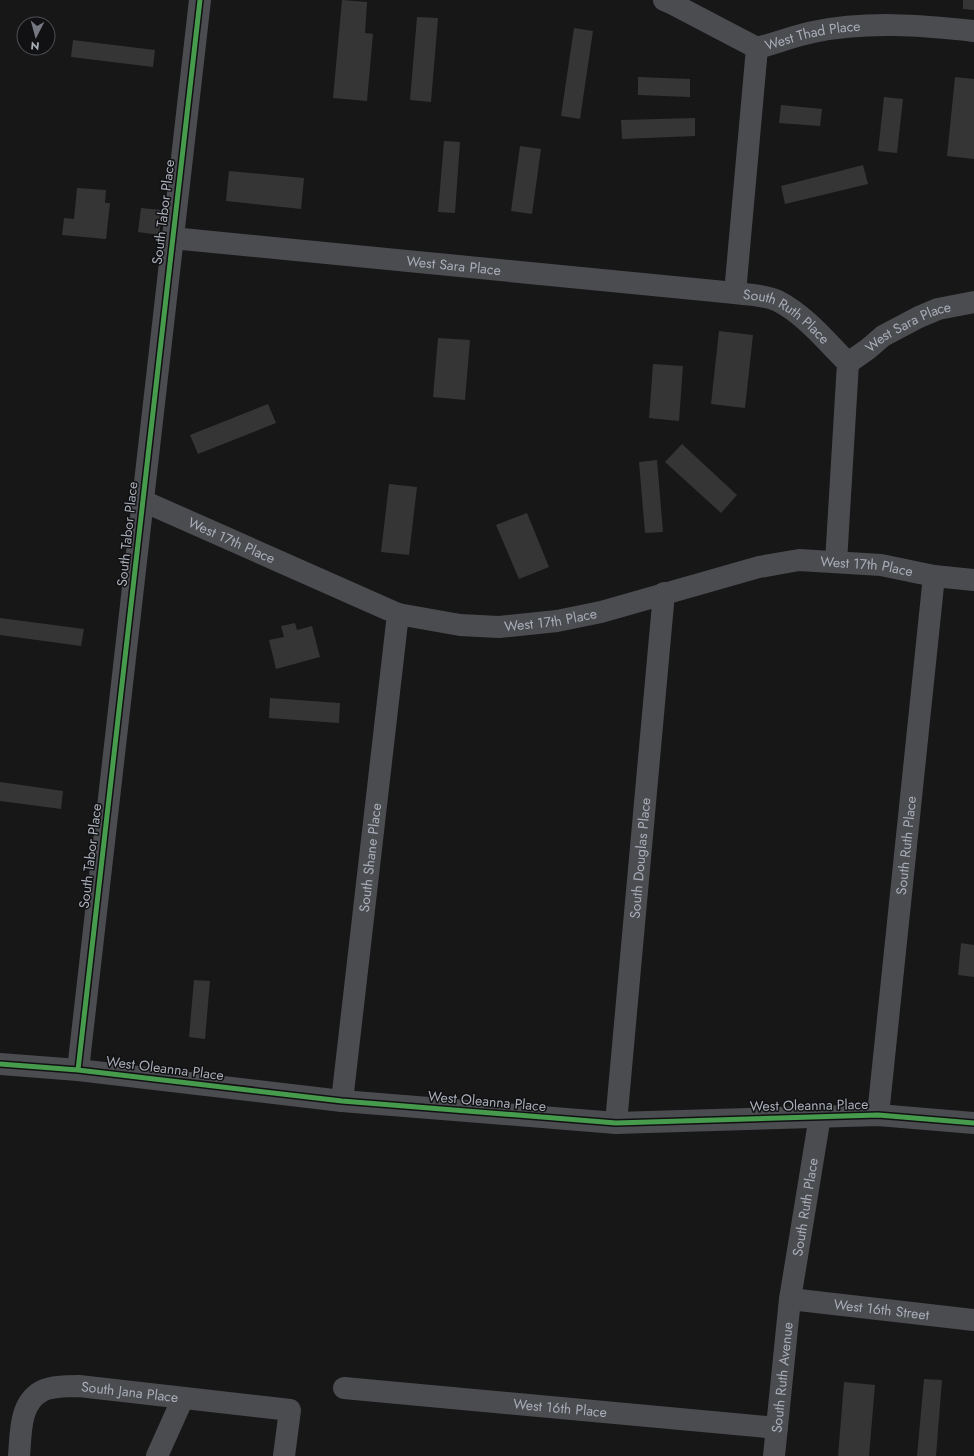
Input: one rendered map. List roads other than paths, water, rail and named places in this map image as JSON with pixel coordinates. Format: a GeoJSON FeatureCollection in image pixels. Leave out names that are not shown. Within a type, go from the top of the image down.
{"type":"FeatureCollection","features":[{"type":"Feature","properties":{"kind":"street","name":"South Tabor Place"},"geometry":{"type":"LineString","coordinates":[[78,1070],[200,0]]}},
{"type":"Feature","properties":{"kind":"street","name":"West Thad Place"},"geometry":{"type":"LineString","coordinates":[[664,0],[757,48],[813,32],[846,27],[893,25],[974,31]]}},
{"type":"Feature","properties":{"kind":"street","name":"South Ruth Place"},"geometry":{"type":"LineString","coordinates":[[757,48],[736,293],[777,300],[813,327],[848,363]]}},
{"type":"Feature","properties":{"kind":"street","name":"West Sara Place"},"geometry":{"type":"LineString","coordinates":[[172,238],[736,293]]}},
{"type":"Feature","properties":{"kind":"street","name":"West Sara Place"},"geometry":{"type":"LineString","coordinates":[[848,363],[883,336],[919,317],[938,309],[974,302]]}},
{"type":"Feature","properties":{"kind":"street"},"geometry":{"type":"LineString","coordinates":[[836,562],[848,363]]}},
{"type":"Feature","properties":{"kind":"street","name":"West 17th Place"},"geometry":{"type":"LineString","coordinates":[[143,501],[398,614],[460,624],[499,627],[557,621],[594,614],[759,567],[799,560],[881,565],[934,576],[974,580]]}},
{"type":"Feature","properties":{"kind":"street","name":"South Ruth Place"},"geometry":{"type":"LineString","coordinates":[[878,1115],[934,576]]}},
{"type":"Feature","properties":{"kind":"street","name":"South Douglas Place"},"geometry":{"type":"LineString","coordinates":[[616,1123],[664,593]]}},
{"type":"Feature","properties":{"kind":"street","name":"South Shane Place"},"geometry":{"type":"LineString","coordinates":[[342,1101],[398,614]]}},
{"type":"Feature","properties":{"kind":"street","name":"West Oleanna Place"},"geometry":{"type":"LineString","coordinates":[[0,1064],[78,1070],[342,1101],[616,1123],[878,1115],[974,1123]]}},
{"type":"Feature","properties":{"kind":"street","name":"South Ruth Place"},"geometry":{"type":"LineString","coordinates":[[790,1299],[820,1116]]}},
{"type":"Feature","properties":{"kind":"street","name":"West 16th Street"},"geometry":{"type":"LineString","coordinates":[[790,1299],[974,1320]]}},
{"type":"Feature","properties":{"kind":"street","name":"South Ruth Avenue"},"geometry":{"type":"LineString","coordinates":[[774,1456],[790,1299]]}},
{"type":"Feature","properties":{"kind":"street","name":"South Jana Place"},"geometry":{"type":"LineString","coordinates":[[19,1456],[23,1420],[26,1406],[31,1399],[42,1391],[56,1387],[79,1386],[290,1410],[284,1456]]}},
{"type":"Feature","properties":{"kind":"street","name":"West 16th Place"},"geometry":{"type":"LineString","coordinates":[[344,1388],[777,1428]]}},
{"type":"Feature","properties":{"kind":"street"},"geometry":{"type":"LineString","coordinates":[[157,1456],[183,1398]]}}]}
